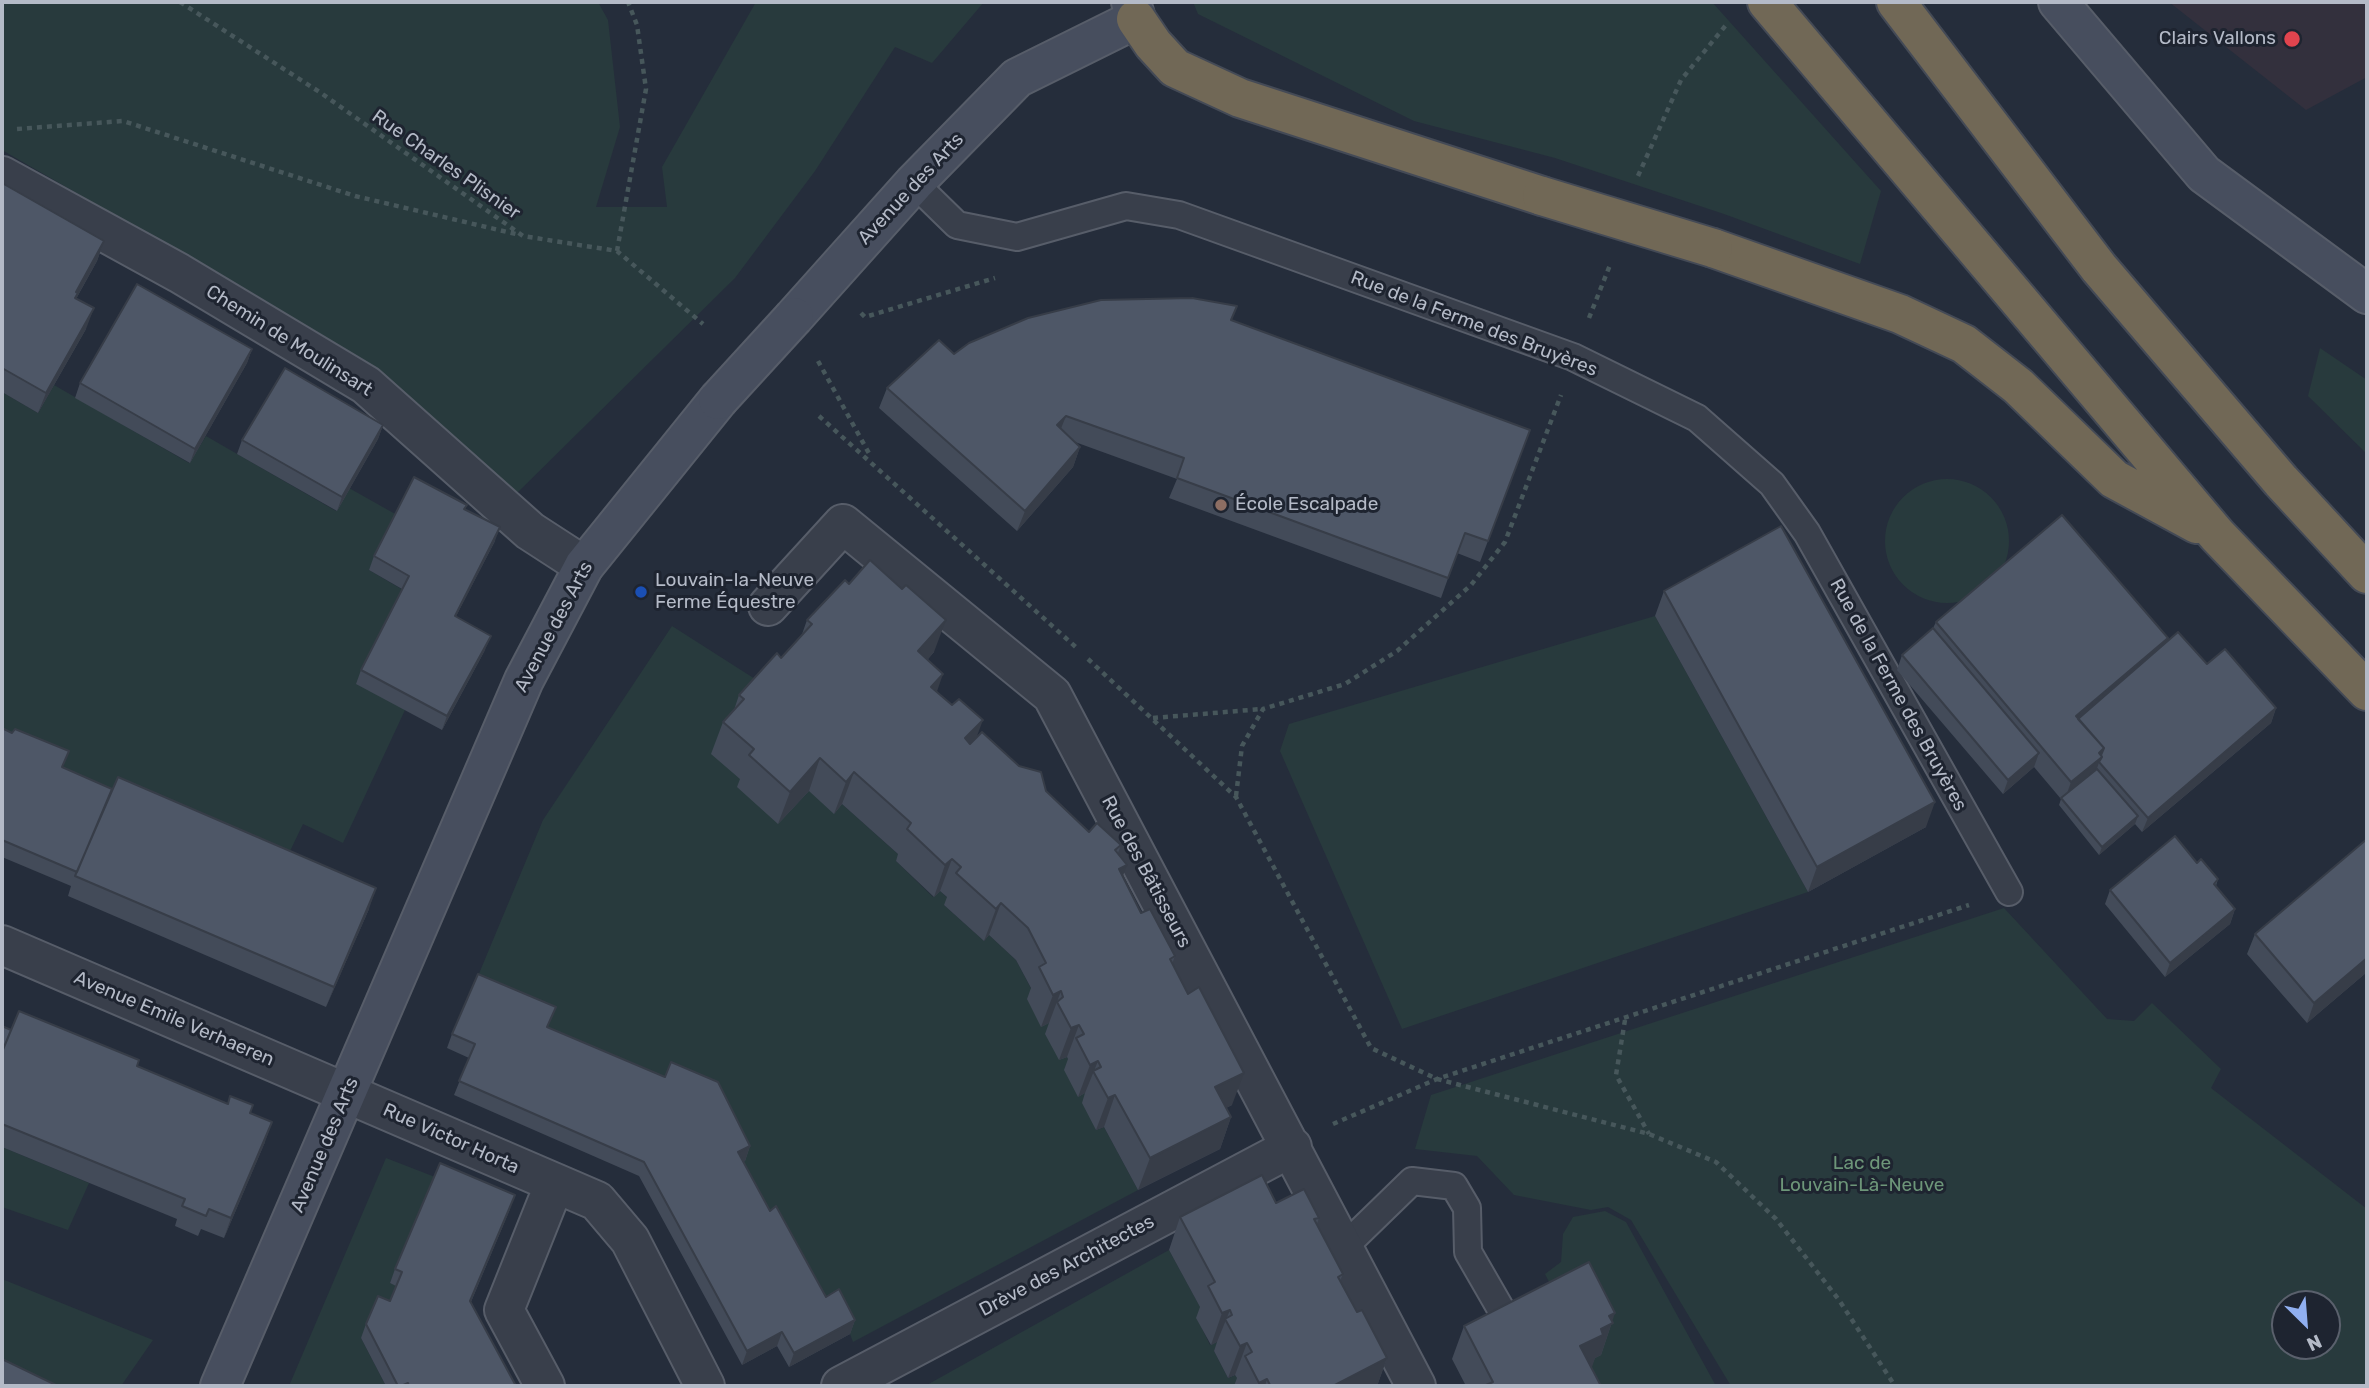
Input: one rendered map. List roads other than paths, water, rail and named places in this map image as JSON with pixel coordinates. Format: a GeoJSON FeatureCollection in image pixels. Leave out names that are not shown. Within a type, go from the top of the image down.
{"type":"FeatureCollection","features":[{"type":"Feature","properties":{"kind":"highway"},"geometry":{"type":"LineString","coordinates":[[1767,2],[2217,535],[2367,691]]}},
{"type":"Feature","properties":{"kind":"highway"},"geometry":{"type":"LineString","coordinates":[[1896,2],[2099,268],[2281,481],[2367,574]]}},
{"type":"Feature","properties":{"kind":"highway"},"geometry":{"type":"LineString","coordinates":[[1134,10],[1153,44],[1175,68],[1240,98],[1542,197],[1713,248],[1900,314],[1964,344],[2018,386],[2115,479],[2217,535]]}},
{"type":"Feature","properties":{"kind":"street"},"geometry":{"type":"LineString","coordinates":[[2057,2],[2204,174],[2367,294]]}},
{"type":"Feature","properties":{"kind":"street","name":"Avenue des Arts"},"geometry":{"type":"LineString","coordinates":[[220,1386],[524,680],[584,566],[718,400],[914,183],[1017,78],[1134,10]]}},
{"type":"Feature","properties":{"kind":"street","name":"Chemin de Moulinsart"},"geometry":{"type":"LineString","coordinates":[[2,176],[179,273],[366,385],[530,531],[584,566]]}},
{"type":"Feature","properties":{"kind":"street","name":"Rue des Bâtisseurs"},"geometry":{"type":"LineString","coordinates":[[768,606],[843,524],[1052,695],[1416,1386]]}},
{"type":"Feature","properties":{"kind":"street","name":"Avenue Emile Verhaeren"},"geometry":{"type":"LineString","coordinates":[[2,945],[347,1093]]}},
{"type":"Feature","properties":{"kind":"street","name":"Rue Victor Horta"},"geometry":{"type":"LineString","coordinates":[[347,1093],[554,1185],[597,1201],[630,1240],[705,1386]]}},
{"type":"Feature","properties":{"kind":"street","name":"Drève des Architectes"},"geometry":{"type":"LineString","coordinates":[[841,1386],[1292,1147]]}},
{"type":"Feature","properties":{"kind":"street"},"geometry":{"type":"LineString","coordinates":[[545,1386],[504,1310],[554,1185]]}},
{"type":"Feature","properties":{"kind":"lane","name":"Rue de la Ferme des Bruyères"},"geometry":{"type":"LineString","coordinates":[[914,183],[957,225],[1017,237],[1126,206],[1180,215],[1573,357],[1697,418],[1772,484],[1807,533],[2009,892]]}},
{"type":"Feature","properties":{"kind":"lane"},"geometry":{"type":"LineString","coordinates":[[1342,1249],[1412,1181],[1454,1186],[1468,1208],[1468,1252],[1506,1318]]}},
{"type":"Feature","properties":{"kind":"place","name":"Clairs Vallons"},"geometry":{"type":"Point","coordinates":[2292,39]}},
{"type":"Feature","properties":{"kind":"place","name":"École Escalpade"},"geometry":{"type":"Point","coordinates":[1221,505]}},
{"type":"Feature","properties":{"kind":"place","name":"Louvain-la-Neuve Ferme Équestre"},"geometry":{"type":"Point","coordinates":[641,592]}},
{"type":"Feature","properties":{"kind":"park label","name":"Lac de Louvain-Là-Neuve"},"geometry":{"type":"Point","coordinates":[1862,1175]}}]}
